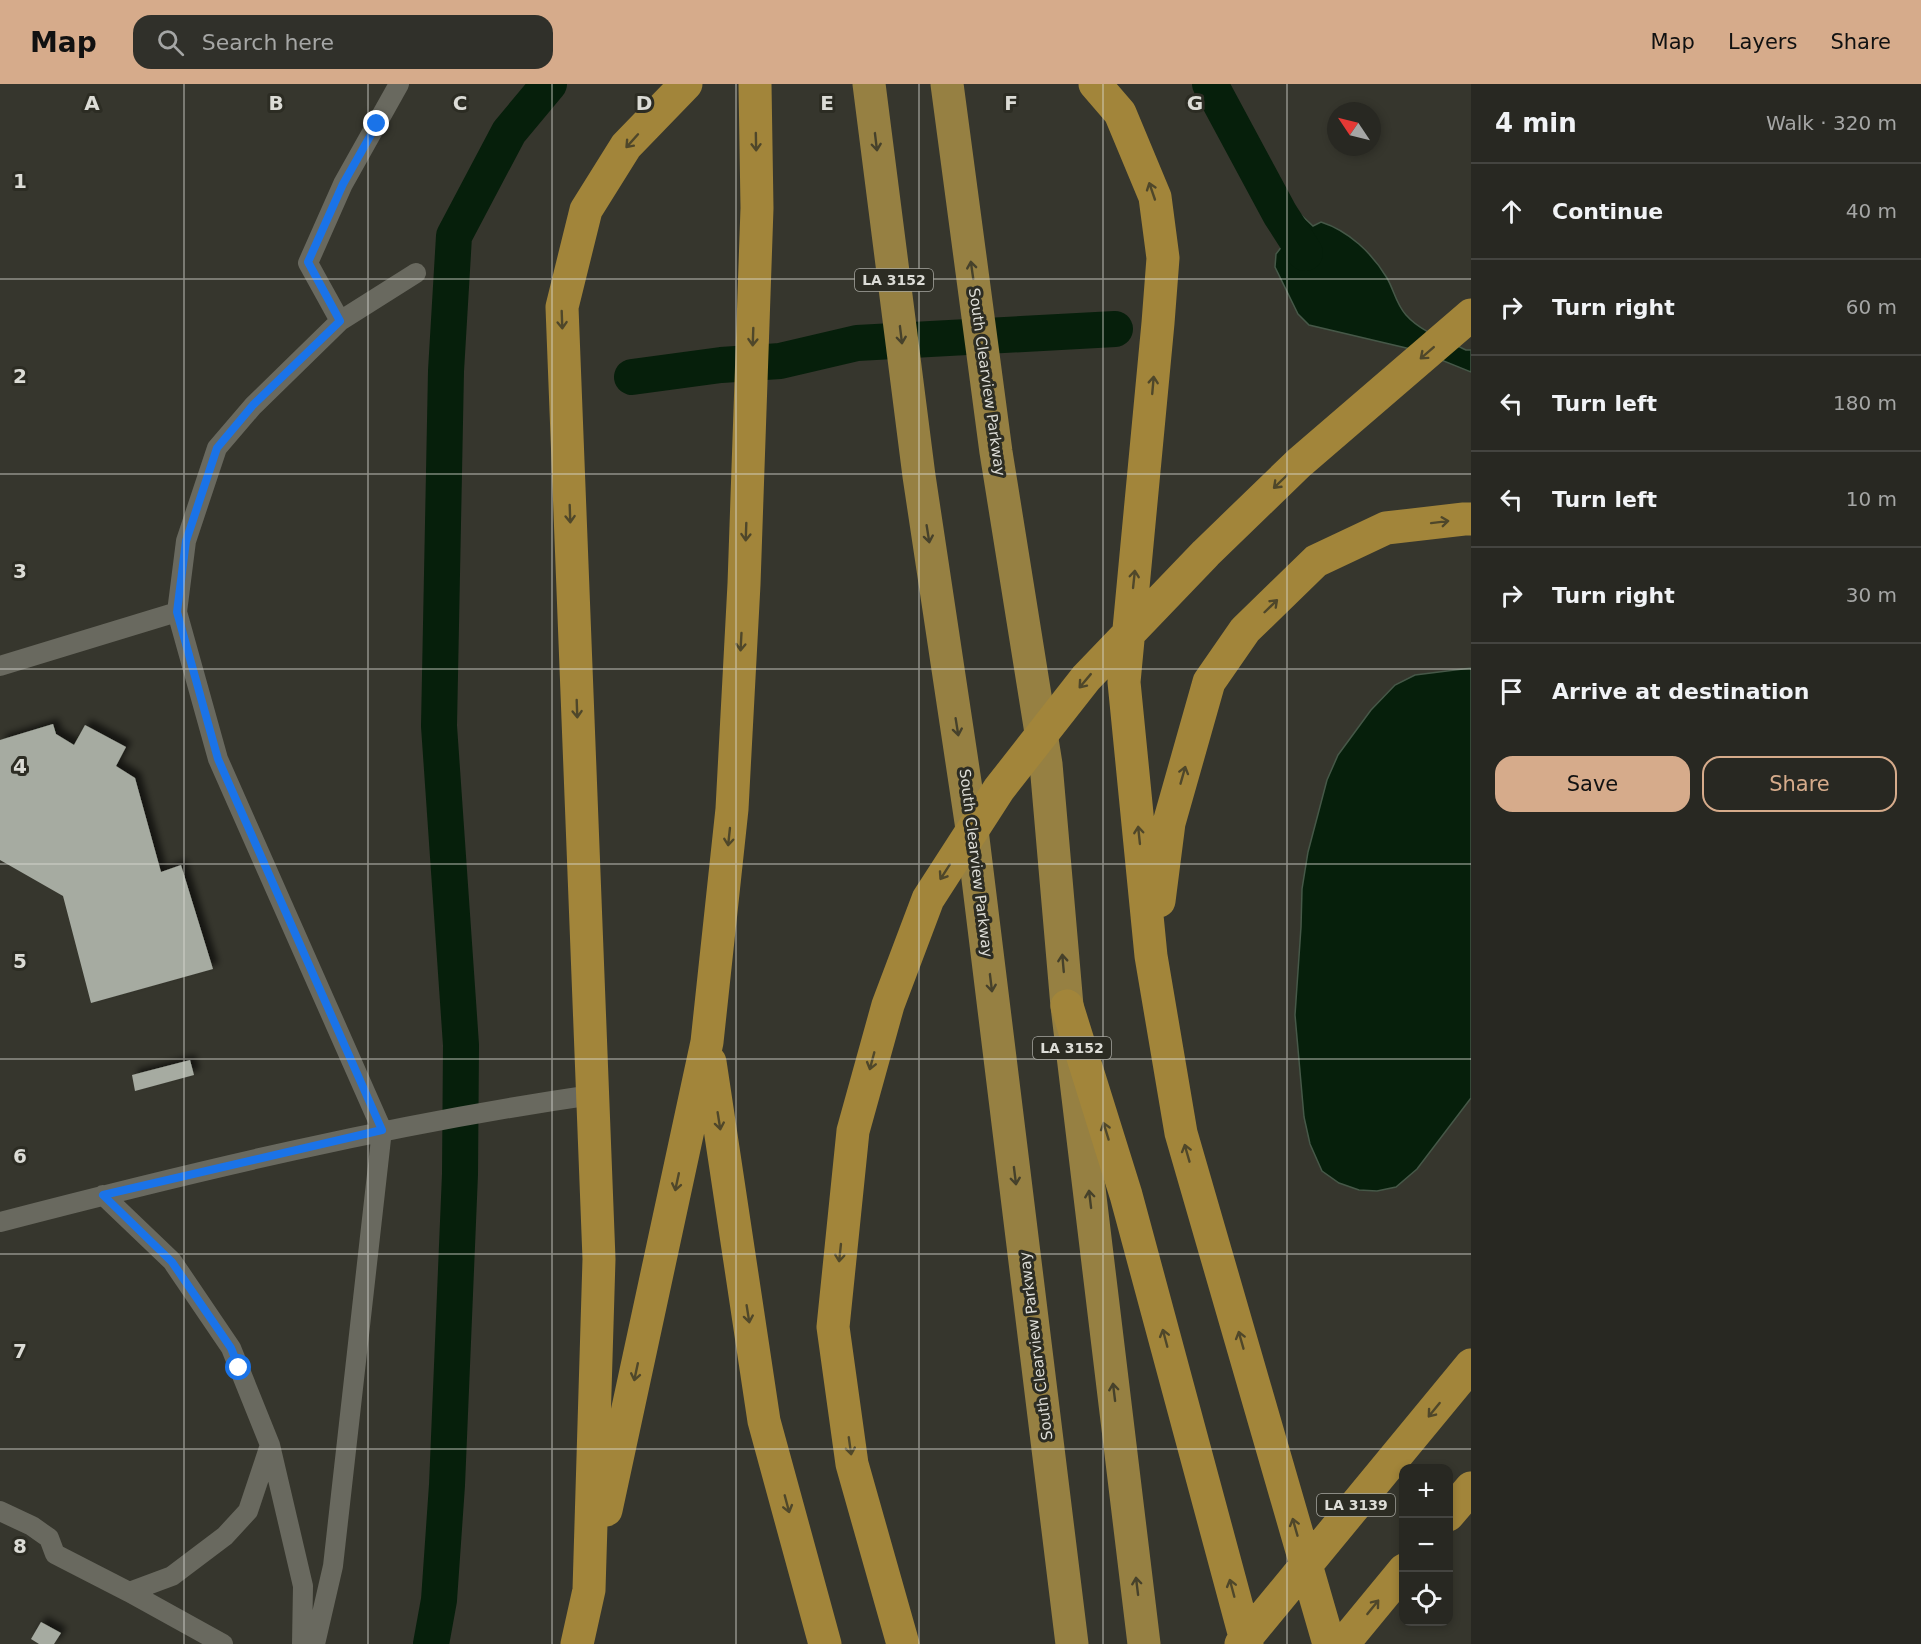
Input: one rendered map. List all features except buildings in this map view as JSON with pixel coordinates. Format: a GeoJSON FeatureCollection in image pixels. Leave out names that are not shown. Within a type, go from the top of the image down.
{"type":"FeatureCollection","features":[{"type":"Feature","properties":{"kind":"highway"},"geometry":{"type":"LineString","coordinates":[[589,1590],[598,1259],[562,307],[586,210],[626,146],[686,84]]}},
{"type":"Feature","properties":{"kind":"highway"},"geometry":{"type":"LineString","coordinates":[[577,1644],[707,1042],[732,809],[744,584],[757,208],[755,84]]}},
{"type":"Feature","properties":{"kind":"highway","name":"South Clearview Parkway"},"geometry":{"type":"LineString","coordinates":[[869,84],[919,476],[971,822],[1072,1644]]}},
{"type":"Feature","properties":{"kind":"highway","name":"South Clearview Parkway"},"geometry":{"type":"LineString","coordinates":[[947,84],[996,452],[1046,764],[1067,1006],[1144,1644]]}},
{"type":"Feature","properties":{"kind":"highway"},"geometry":{"type":"LineString","coordinates":[[1095,84],[1120,113],[1155,197],[1163,258],[1124,682],[1151,956],[1181,1133],[1329,1644]]}},
{"type":"Feature","properties":{"kind":"highway"},"geometry":{"type":"LineString","coordinates":[[903,1644],[852,1464],[832,1327],[853,1131],[888,1005],[928,899],[999,789],[1086,678],[1206,553],[1299,464],[1471,315]]}},
{"type":"Feature","properties":{"kind":"highway"},"geometry":{"type":"LineString","coordinates":[[1151,956],[1169,823],[1209,682],[1245,630],[1316,561],[1386,528],[1471,519]]}},
{"type":"Feature","properties":{"kind":"highway"},"geometry":{"type":"LineString","coordinates":[[1067,1006],[1126,1195],[1247,1644]]}},
{"type":"Feature","properties":{"kind":"highway"},"geometry":{"type":"LineString","coordinates":[[707,1042],[764,1421],[825,1644]]}},
{"type":"Feature","properties":{"kind":"highway","name":"LA 3139"},"geometry":{"type":"LineString","coordinates":[[1241,1644],[1471,1365]]}},
{"type":"Feature","properties":{"kind":"highway"},"geometry":{"type":"LineString","coordinates":[[1453,1510],[1471,1488]]}},
{"type":"Feature","properties":{"kind":"highway"},"geometry":{"type":"LineString","coordinates":[[1343,1644],[1402,1572]]}},
{"type":"Feature","properties":{"kind":"lane"},"geometry":{"type":"LineString","coordinates":[[340,321],[308,262],[343,184],[399,84]]}},
{"type":"Feature","properties":{"kind":"lane"},"geometry":{"type":"LineString","coordinates":[[315,1644],[333,1566],[382,1130],[218,759],[177,612],[186,541],[217,448],[253,405],[340,321],[416,273]]}},
{"type":"Feature","properties":{"kind":"lane"},"geometry":{"type":"LineString","coordinates":[[0,666],[177,612]]}},
{"type":"Feature","properties":{"kind":"lane"},"geometry":{"type":"LineString","coordinates":[[0,1222],[103,1195],[382,1130],[495,1109],[592,1095]]}},
{"type":"Feature","properties":{"kind":"lane"},"geometry":{"type":"LineString","coordinates":[[103,1195],[172,1262],[231,1348],[270,1445],[303,1586],[302,1644]]}},
{"type":"Feature","properties":{"kind":"lane"},"geometry":{"type":"LineString","coordinates":[[129,1592],[172,1576],[225,1536],[248,1511],[270,1445]]}},
{"type":"Feature","properties":{"kind":"lane"},"geometry":{"type":"LineString","coordinates":[[0,1511],[32,1526],[50,1538],[55,1554],[223,1644]]}},
{"type":"Feature","properties":{"kind":"shaded area"},"geometry":{"type":"Polygon","coordinates":[[[1288,207],[1298,212],[1313,226],[1321,222],[1341,231],[1359,244],[1381,269],[1400,306],[1412,321],[1434,335],[1466,350],[1471,350],[1471,372],[1419,351],[1309,325],[1298,314],[1275,267],[1276,254],[1283,245],[1268,215],[1288,207]]]}},
{"type":"Feature","properties":{"kind":"shaded area"},"geometry":{"type":"Polygon","coordinates":[[[1471,668],[1471,1098],[1417,1169],[1396,1187],[1377,1191],[1359,1190],[1339,1183],[1322,1171],[1310,1144],[1304,1117],[1295,1015],[1302,889],[1308,852],[1327,780],[1338,755],[1371,710],[1395,685],[1415,675],[1471,668]]]}},
{"type":"Feature","properties":{"kind":"waterway"},"geometry":{"type":"LineString","coordinates":[[431,1644],[439,1600],[447,1485],[460,1174],[461,1045],[439,726],[446,371],[454,236],[509,132],[549,84]]}},
{"type":"Feature","properties":{"kind":"waterway"},"geometry":{"type":"LineString","coordinates":[[1210,84],[1280,214],[1305,253]]}},
{"type":"Feature","properties":{"kind":"waterway"},"geometry":{"type":"LineString","coordinates":[[632,377],[721,365],[780,361],[857,343],[1115,329]]}},
{"type":"Feature","properties":{"kind":"waterway"},"geometry":{"type":"LineString","coordinates":[[832,358],[833,348]]}},
{"type":"Feature","properties":{"kind":"waterway"},"geometry":{"type":"LineString","coordinates":[[816,352],[816,360]]}},
{"type":"Feature","properties":{"kind":"route"},"geometry":{"type":"LineString","coordinates":[[239,1368],[231,1348],[172,1262],[103,1195],[382,1130],[218,759],[177,612],[186,541],[217,448],[253,405],[340,321],[308,262],[343,184],[377,124]]}}]}
